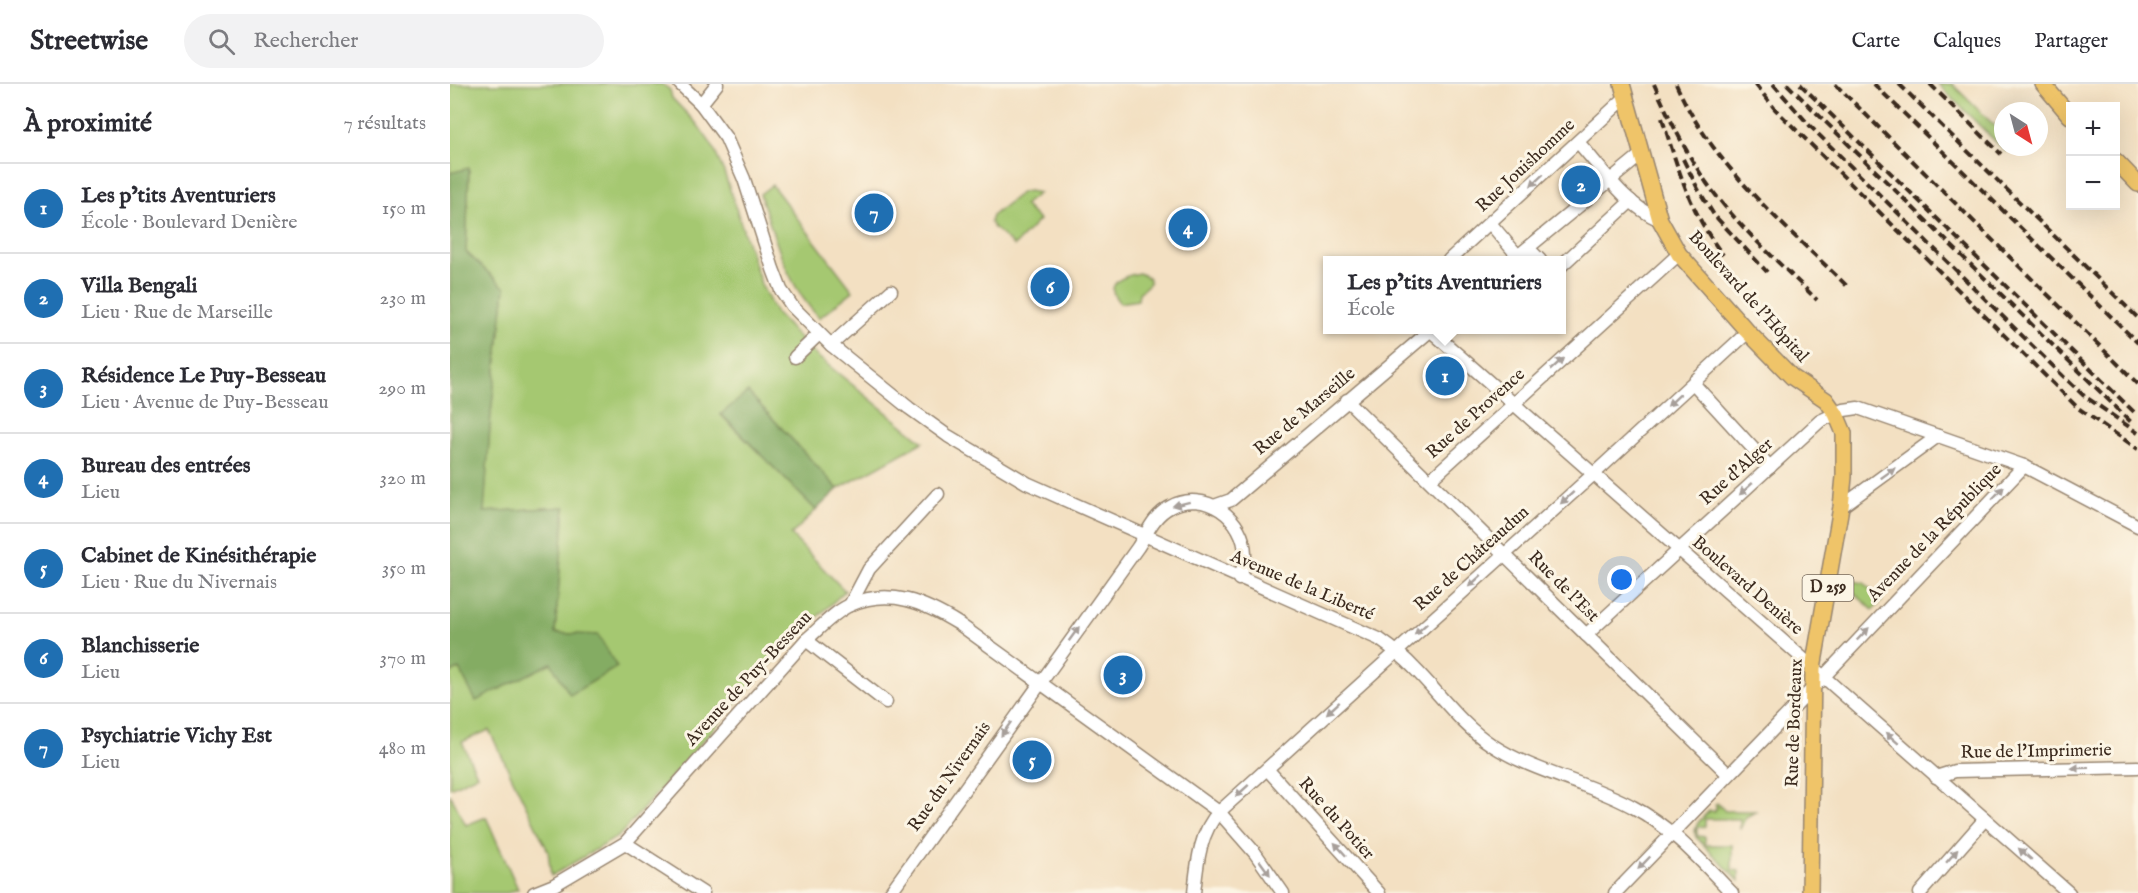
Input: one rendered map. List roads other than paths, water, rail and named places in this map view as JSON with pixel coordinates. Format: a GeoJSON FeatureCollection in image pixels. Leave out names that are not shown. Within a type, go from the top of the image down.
{"type":"FeatureCollection","features":[{"type":"Feature","properties":{"kind":"main road"},"geometry":{"type":"LineString","coordinates":[[2043,84],[2066,111]]}},
{"type":"Feature","properties":{"kind":"main road","name":"Boulevard de l'Hôpital"},"geometry":{"type":"LineString","coordinates":[[1624,90],[1660,220],[1679,254],[1748,332],[1792,377],[1826,400],[1836,414]]}},
{"type":"Feature","properties":{"kind":"main road"},"geometry":{"type":"LineString","coordinates":[[2120,166],[2138,184]]}},
{"type":"Feature","properties":{"kind":"main road","name":"Rue de Bordeaux"},"geometry":{"type":"LineString","coordinates":[[1810,893],[1812,689],[1818,672],[1844,477],[1844,438],[1836,414]]}},
{"type":"Feature","properties":{"kind":"street","name":"Avenue de la Liberté"},"geometry":{"type":"LineString","coordinates":[[680,84],[701,105],[726,138],[736,158],[772,269],[781,290],[792,306],[831,345],[909,408],[966,448],[1027,483],[1239,579],[1379,639],[1414,668],[1468,727],[1491,744],[1515,758],[1633,806],[1674,832],[1732,893]]}},
{"type":"Feature","properties":{"kind":"street"},"geometry":{"type":"LineString","coordinates":[[701,105],[717,84]]}},
{"type":"Feature","properties":{"kind":"street","name":"Rue Jouishomme"},"geometry":{"type":"LineString","coordinates":[[1454,256],[1578,142],[1624,90]]}},
{"type":"Feature","properties":{"kind":"street"},"geometry":{"type":"LineString","coordinates":[[1578,142],[1631,201],[1648,215],[1660,220]]}},
{"type":"Feature","properties":{"kind":"street"},"geometry":{"type":"LineString","coordinates":[[1490,223],[1520,255],[1642,154]]}},
{"type":"Feature","properties":{"kind":"street"},"geometry":{"type":"LineString","coordinates":[[1566,261],[1631,201]]}},
{"type":"Feature","properties":{"kind":"street","name":"Rue de Provence"},"geometry":{"type":"LineString","coordinates":[[1430,480],[1679,254]]}},
{"type":"Feature","properties":{"kind":"street"},"geometry":{"type":"LineString","coordinates":[[831,345],[891,291]]}},
{"type":"Feature","properties":{"kind":"street","name":"Rue de Châteaudun"},"geometry":{"type":"LineString","coordinates":[[1219,812],[1748,332]]}},
{"type":"Feature","properties":{"kind":"street"},"geometry":{"type":"LineString","coordinates":[[795,357],[819,334]]}},
{"type":"Feature","properties":{"kind":"street","name":"Rue de Marseille"},"geometry":{"type":"LineString","coordinates":[[1214,506],[1231,500],[1425,334]]}},
{"type":"Feature","properties":{"kind":"street","name":"Boulevard Denière"},"geometry":{"type":"LineString","coordinates":[[1435,334],[2069,893]]}},
{"type":"Feature","properties":{"kind":"street"},"geometry":{"type":"LineString","coordinates":[[1693,383],[1770,467]]}},
{"type":"Feature","properties":{"kind":"street","name":"Rue de l'Est"},"geometry":{"type":"LineString","coordinates":[[1347,400],[1728,774]]}},
{"type":"Feature","properties":{"kind":"street"},"geometry":{"type":"LineString","coordinates":[[1836,414],[1858,408],[2024,466],[2138,526]]}},
{"type":"Feature","properties":{"kind":"street","name":"Rue d'Alger"},"geometry":{"type":"LineString","coordinates":[[1586,635],[1820,421],[1836,414]]}},
{"type":"Feature","properties":{"kind":"street"},"geometry":{"type":"LineString","coordinates":[[1841,507],[1938,436]]}},
{"type":"Feature","properties":{"kind":"street","name":"Avenue de la République"},"geometry":{"type":"LineString","coordinates":[[1818,672],[2024,466]]}},
{"type":"Feature","properties":{"kind":"street"},"geometry":{"type":"LineString","coordinates":[[850,605],[869,568],[938,494]]}},
{"type":"Feature","properties":{"kind":"street"},"geometry":{"type":"LineString","coordinates":[[1229,514],[1231,500]]}},
{"type":"Feature","properties":{"kind":"street","name":"Rue du Nivernais"},"geometry":{"type":"LineString","coordinates":[[890,893],[1159,514],[1171,506],[1192,501],[1214,506]]}},
{"type":"Feature","properties":{"kind":"street"},"geometry":{"type":"LineString","coordinates":[[1214,506],[1229,514],[1244,544],[1246,557],[1239,579]]}},
{"type":"Feature","properties":{"kind":"street","name":"Avenue de Puy-Besseau"},"geometry":{"type":"LineString","coordinates":[[534,893],[561,887],[625,843],[806,640],[827,621],[850,605],[877,598],[894,598],[914,601],[936,610],[959,624],[1219,812],[1255,853],[1283,893]]}},
{"type":"Feature","properties":{"kind":"street"},"geometry":{"type":"LineString","coordinates":[[806,640],[886,702]]}},
{"type":"Feature","properties":{"kind":"street"},"geometry":{"type":"LineString","coordinates":[[1615,893],[1812,689]]}},
{"type":"Feature","properties":{"kind":"street","name":"Rue du Potier"},"geometry":{"type":"LineString","coordinates":[[1267,768],[1379,893]]}},
{"type":"Feature","properties":{"kind":"street","name":"Rue de l'Imprimerie"},"geometry":{"type":"LineString","coordinates":[[1936,777],[1955,771],[2138,768]]}},
{"type":"Feature","properties":{"kind":"street"},"geometry":{"type":"LineString","coordinates":[[1194,893],[1200,850],[1214,817],[1219,812]]}},
{"type":"Feature","properties":{"kind":"street"},"geometry":{"type":"LineString","coordinates":[[1920,893],[1985,819]]}},
{"type":"Feature","properties":{"kind":"street"},"geometry":{"type":"LineString","coordinates":[[625,843],[703,893]]}},
{"type":"Feature","properties":{"kind":"railway"},"geometry":{"type":"LineString","coordinates":[[1654,84],[1684,146],[1718,198],[1759,244],[1817,300]]}},
{"type":"Feature","properties":{"kind":"railway"},"geometry":{"type":"LineString","coordinates":[[1676,84],[1709,142],[1752,194],[1849,288]]}},
{"type":"Feature","properties":{"kind":"railway"},"geometry":{"type":"LineString","coordinates":[[1755,84],[1775,109],[2078,408],[2138,449]]}},
{"type":"Feature","properties":{"kind":"railway"},"geometry":{"type":"LineString","coordinates":[[1773,84],[1811,127],[2062,375],[2083,395],[2138,433]]}},
{"type":"Feature","properties":{"kind":"railway"},"geometry":{"type":"LineString","coordinates":[[1787,84],[2131,422]]}},
{"type":"Feature","properties":{"kind":"railway"},"geometry":{"type":"LineString","coordinates":[[1800,84],[2134,412]]}},
{"type":"Feature","properties":{"kind":"railway"},"geometry":{"type":"LineString","coordinates":[[1835,84],[2138,384]]}},
{"type":"Feature","properties":{"kind":"railway"},"geometry":{"type":"LineString","coordinates":[[1874,84],[2138,343]]}},
{"type":"Feature","properties":{"kind":"railway"},"geometry":{"type":"LineString","coordinates":[[1899,84],[2138,318]]}},
{"type":"Feature","properties":{"kind":"railway"},"geometry":{"type":"LineString","coordinates":[[1930,84],[1994,147]]}},
{"type":"Feature","properties":{"kind":"railway"},"geometry":{"type":"LineString","coordinates":[[1662,118],[1693,206],[1723,255]]}},
{"type":"Feature","properties":{"kind":"railway"},"geometry":{"type":"LineString","coordinates":[[1683,159],[1714,215],[1767,272]]}},
{"type":"Feature","properties":{"kind":"place","name":"Villa Bengali"},"geometry":{"type":"Point","coordinates":[1581,185]}},
{"type":"Feature","properties":{"kind":"place","name":"Psychiatrie Vichy Est"},"geometry":{"type":"Point","coordinates":[874,213]}},
{"type":"Feature","properties":{"kind":"place","name":"Bureau des entrées"},"geometry":{"type":"Point","coordinates":[1188,228]}},
{"type":"Feature","properties":{"kind":"place","name":"Blanchisserie"},"geometry":{"type":"Point","coordinates":[1050,287]}},
{"type":"Feature","properties":{"kind":"place","name":"Les p’tits Aventuriers"},"geometry":{"type":"Point","coordinates":[1445,376]}},
{"type":"Feature","properties":{"kind":"place","name":"Résidence Le Puy-Besseau"},"geometry":{"type":"Point","coordinates":[1123,675]}},
{"type":"Feature","properties":{"kind":"place","name":"Cabinet de Kinésithérapie"},"geometry":{"type":"Point","coordinates":[1032,760]}}]}
